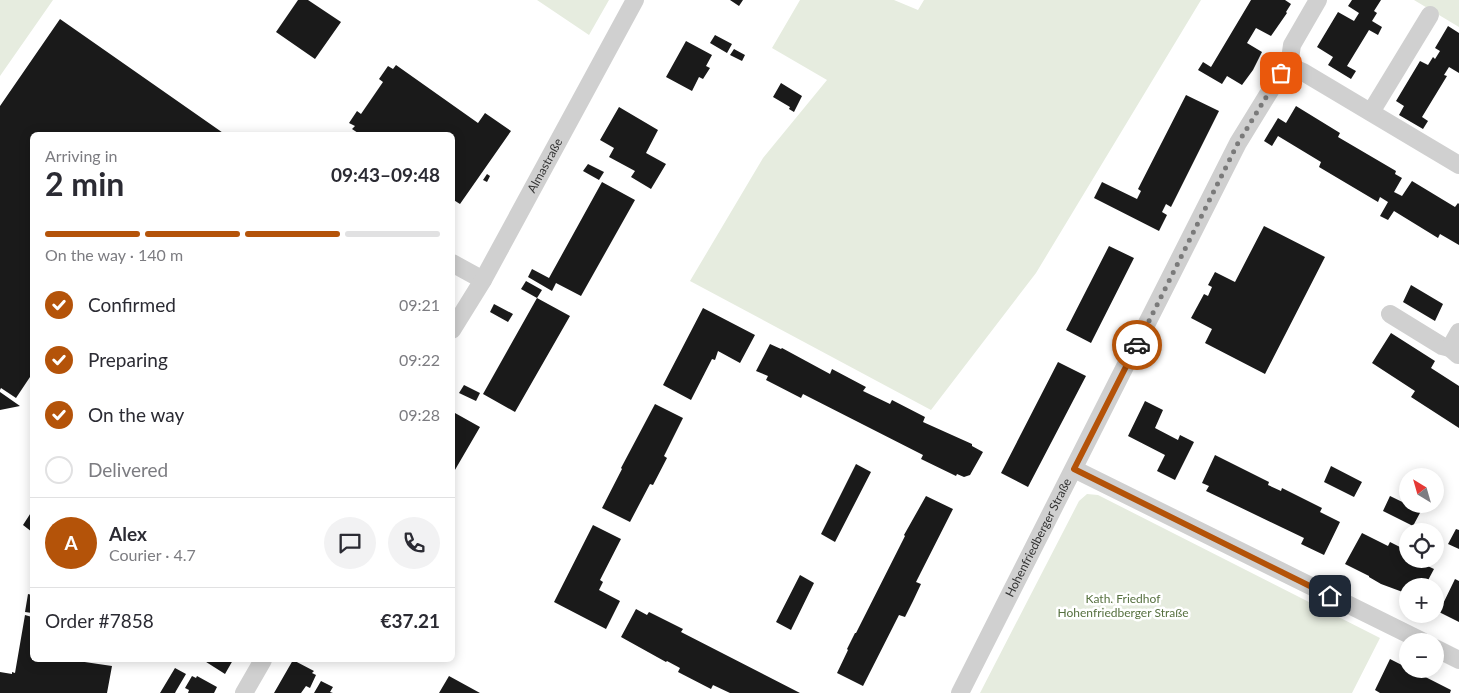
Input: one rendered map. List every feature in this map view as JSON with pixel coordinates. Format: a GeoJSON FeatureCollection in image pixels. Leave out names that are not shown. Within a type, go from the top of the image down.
{"type":"FeatureCollection","features":[{"type":"Feature","properties":{"kind":"street","name":"Almastraße"},"geometry":{"type":"LineString","coordinates":[[455,325],[482,280],[635,0]]}},
{"type":"Feature","properties":{"kind":"street","name":"Hohenfriedberger Straße"},"geometry":{"type":"LineString","coordinates":[[960,693],[1238,143],[1281,73],[1289,66],[1292,45],[1318,0]]}},
{"type":"Feature","properties":{"kind":"street"},"geometry":{"type":"LineString","coordinates":[[1371,112],[1430,15]]}},
{"type":"Feature","properties":{"kind":"street"},"geometry":{"type":"LineString","coordinates":[[1289,66],[1457,158]]}},
{"type":"Feature","properties":{"kind":"street"},"geometry":{"type":"LineString","coordinates":[[455,265],[482,280]]}},
{"type":"Feature","properties":{"kind":"street"},"geometry":{"type":"LineString","coordinates":[[1390,314],[1454,352],[1459,332]]}},
{"type":"Feature","properties":{"kind":"street"},"geometry":{"type":"LineString","coordinates":[[1074,469],[1406,633]]}},
{"type":"Feature","properties":{"kind":"street"},"geometry":{"type":"LineString","coordinates":[[1444,652],[1459,660]]}},
{"type":"Feature","properties":{"kind":"street"},"geometry":{"type":"LineString","coordinates":[[244,693],[262,662]]}},
{"type":"Feature","properties":{"kind":"green space"},"geometry":{"type":"Polygon","coordinates":[[[0,0],[53,0],[0,76],[0,0]]]}},
{"type":"Feature","properties":{"kind":"green space"},"geometry":{"type":"Polygon","coordinates":[[[537,0],[609,0],[589,35],[537,0]]]}},
{"type":"Feature","properties":{"kind":"green space"},"geometry":{"type":"Polygon","coordinates":[[[800,0],[894,0],[918,10],[924,0],[1201,0],[1036,273],[931,410],[690,281],[763,158],[827,80],[772,48],[800,0]]]}},
{"type":"Feature","properties":{"kind":"green space"},"geometry":{"type":"Polygon","coordinates":[[[1414,0],[1459,0],[1459,27],[1414,0]]]}},
{"type":"Feature","properties":{"kind":"green space","name":"Kath. Friedhof Hohenfriedberger Straße"},"geometry":{"type":"Polygon","coordinates":[[[1087,494],[1098,495],[1380,638],[1352,693],[980,693],[1079,501],[1087,494]]]}},
{"type":"Feature","properties":{"kind":"building"},"geometry":{"type":"Polygon","coordinates":[[[298,0],[308,0],[341,22],[315,59],[276,32],[298,0]]]}},
{"type":"Feature","properties":{"kind":"building"},"geometry":{"type":"Polygon","coordinates":[[[730,0],[743,0],[739,6],[730,0]]]}},
{"type":"Feature","properties":{"kind":"building"},"geometry":{"type":"Polygon","coordinates":[[[1251,0],[1285,0],[1291,4],[1271,36],[1256,28],[1247,43],[1262,52],[1253,70],[1242,85],[1227,76],[1222,84],[1198,70],[1203,62],[1211,67],[1251,0]]]}},
{"type":"Feature","properties":{"kind":"building"},"geometry":{"type":"Polygon","coordinates":[[[1352,0],[1381,0],[1374,11],[1377,13],[1372,21],[1382,27],[1378,35],[1369,30],[1347,66],[1356,71],[1351,79],[1328,65],[1333,57],[1317,47],[1338,12],[1354,21],[1359,13],[1348,6],[1352,0]]]}},
{"type":"Feature","properties":{"kind":"building"},"geometry":{"type":"Polygon","coordinates":[[[60,19],[222,132],[30,132],[30,377],[16,398],[1,388],[0,390],[0,106],[60,19]]]}},
{"type":"Feature","properties":{"kind":"building"},"geometry":{"type":"Polygon","coordinates":[[[1448,26],[1459,33],[1459,73],[1449,67],[1444,75],[1447,76],[1422,117],[1428,121],[1423,129],[1399,115],[1404,106],[1396,101],[1420,61],[1428,65],[1433,57],[1435,59],[1440,51],[1435,48],[1448,26]]]}},
{"type":"Feature","properties":{"kind":"building"},"geometry":{"type":"Polygon","coordinates":[[[715,35],[732,44],[727,53],[710,43],[715,35]]]}},
{"type":"Feature","properties":{"kind":"building"},"geometry":{"type":"Polygon","coordinates":[[[686,41],[712,55],[706,66],[710,68],[703,79],[699,77],[692,91],[666,77],[686,41]]]}},
{"type":"Feature","properties":{"kind":"building"},"geometry":{"type":"Polygon","coordinates":[[[734,49],[745,55],[742,61],[730,55],[734,49]]]}},
{"type":"Feature","properties":{"kind":"building"},"geometry":{"type":"Polygon","coordinates":[[[396,65],[478,123],[485,113],[511,131],[460,204],[455,201],[455,132],[356,132],[352,129],[355,126],[349,123],[357,111],[361,114],[383,82],[379,79],[388,66],[393,69],[396,65]]]}},
{"type":"Feature","properties":{"kind":"building"},"geometry":{"type":"Polygon","coordinates":[[[781,83],[802,96],[794,112],[789,109],[790,107],[773,97],[781,83]]]}},
{"type":"Feature","properties":{"kind":"building"},"geometry":{"type":"Polygon","coordinates":[[[1186,95],[1219,111],[1171,207],[1166,204],[1162,212],[1167,215],[1159,231],[1094,198],[1102,182],[1137,199],[1141,191],[1138,189],[1186,95]]]}},
{"type":"Feature","properties":{"kind":"building"},"geometry":{"type":"Polygon","coordinates":[[[1296,106],[1340,133],[1338,137],[1396,171],[1395,174],[1402,178],[1394,192],[1402,196],[1412,181],[1455,207],[1458,203],[1459,245],[1440,234],[1438,238],[1394,211],[1388,220],[1380,216],[1388,202],[1380,197],[1378,202],[1319,167],[1321,162],[1278,136],[1272,146],[1264,141],[1278,118],[1286,123],[1296,106]]]}},
{"type":"Feature","properties":{"kind":"building"},"geometry":{"type":"Polygon","coordinates":[[[619,107],[658,130],[646,153],[666,164],[651,189],[631,177],[635,171],[609,157],[614,148],[600,140],[619,107]]]}},
{"type":"Feature","properties":{"kind":"building"},"geometry":{"type":"Polygon","coordinates":[[[588,164],[604,172],[599,180],[583,171],[588,164]]]}},
{"type":"Feature","properties":{"kind":"building"},"geometry":{"type":"Polygon","coordinates":[[[487,174],[490,176],[487,182],[483,180],[487,174]]]}},
{"type":"Feature","properties":{"kind":"building"},"geometry":{"type":"Polygon","coordinates":[[[602,182],[635,200],[581,296],[556,283],[552,291],[528,277],[532,269],[549,278],[602,182]]]}},
{"type":"Feature","properties":{"kind":"building"},"geometry":{"type":"Polygon","coordinates":[[[1264,226],[1325,257],[1265,374],[1205,343],[1212,329],[1191,318],[1204,294],[1208,296],[1212,287],[1208,285],[1215,272],[1235,282],[1264,226]]]}},
{"type":"Feature","properties":{"kind":"building"},"geometry":{"type":"Polygon","coordinates":[[[1109,246],[1134,258],[1091,343],[1066,330],[1109,246]]]}},
{"type":"Feature","properties":{"kind":"building"},"geometry":{"type":"Polygon","coordinates":[[[526,281],[542,290],[537,298],[521,289],[526,281]]]}},
{"type":"Feature","properties":{"kind":"building"},"geometry":{"type":"Polygon","coordinates":[[[1411,285],[1443,304],[1435,321],[1403,302],[1411,285]]]}},
{"type":"Feature","properties":{"kind":"building"},"geometry":{"type":"Polygon","coordinates":[[[537,298],[570,316],[515,412],[483,394],[537,298]]]}},
{"type":"Feature","properties":{"kind":"building"},"geometry":{"type":"Polygon","coordinates":[[[494,304],[513,314],[508,322],[490,312],[494,304]]]}},
{"type":"Feature","properties":{"kind":"building"},"geometry":{"type":"Polygon","coordinates":[[[703,308],[755,335],[740,363],[718,351],[715,360],[712,359],[691,400],[663,385],[703,308]]]}},
{"type":"Feature","properties":{"kind":"building"},"geometry":{"type":"Polygon","coordinates":[[[1391,333],[1435,361],[1431,368],[1459,386],[1459,428],[1411,397],[1415,391],[1372,363],[1391,333]]]}},
{"type":"Feature","properties":{"kind":"building"},"geometry":{"type":"Polygon","coordinates":[[[770,344],[782,348],[830,374],[832,369],[866,387],[863,391],[890,404],[892,400],[925,417],[923,422],[972,444],[972,446],[983,452],[970,475],[964,477],[957,474],[956,476],[921,459],[923,455],[803,394],[801,398],[766,380],[768,376],[756,371],[770,344]]]}},
{"type":"Feature","properties":{"kind":"building"},"geometry":{"type":"Polygon","coordinates":[[[1058,362],[1086,376],[1028,487],[1001,473],[1058,362]]]}},
{"type":"Feature","properties":{"kind":"building"},"geometry":{"type":"Polygon","coordinates":[[[464,385],[480,393],[476,401],[459,393],[464,385]]]}},
{"type":"Feature","properties":{"kind":"building"},"geometry":{"type":"Polygon","coordinates":[[[0,392],[20,406],[0,410],[0,392]]]}},
{"type":"Feature","properties":{"kind":"building"},"geometry":{"type":"Polygon","coordinates":[[[1145,401],[1163,410],[1155,428],[1178,440],[1180,435],[1194,442],[1175,480],[1157,471],[1165,455],[1128,436],[1145,401]]]}},
{"type":"Feature","properties":{"kind":"building"},"geometry":{"type":"Polygon","coordinates":[[[655,404],[683,418],[664,456],[667,458],[653,485],[650,484],[630,522],[602,508],[655,404]]]}},
{"type":"Feature","properties":{"kind":"building"},"geometry":{"type":"Polygon","coordinates":[[[455,413],[480,427],[455,470],[455,413]]]}},
{"type":"Feature","properties":{"kind":"building"},"geometry":{"type":"Polygon","coordinates":[[[1215,455],[1269,482],[1268,485],[1281,491],[1282,488],[1322,508],[1320,512],[1340,522],[1324,555],[1301,544],[1304,538],[1206,491],[1209,486],[1202,483],[1215,455]]]}},
{"type":"Feature","properties":{"kind":"building"},"geometry":{"type":"Polygon","coordinates":[[[856,464],[871,472],[835,542],[821,534],[856,464]]]}},
{"type":"Feature","properties":{"kind":"building"},"geometry":{"type":"Polygon","coordinates":[[[1331,466],[1362,482],[1354,497],[1324,482],[1331,466]]]}},
{"type":"Feature","properties":{"kind":"building"},"geometry":{"type":"Polygon","coordinates":[[[926,496],[953,509],[916,582],[921,584],[905,617],[899,615],[863,686],[837,673],[904,535],[926,496]]]}},
{"type":"Feature","properties":{"kind":"building"},"geometry":{"type":"Polygon","coordinates":[[[1390,496],[1399,500],[1399,513],[1420,513],[1415,523],[1407,523],[1383,511],[1390,496]]]}},
{"type":"Feature","properties":{"kind":"building"},"geometry":{"type":"Polygon","coordinates":[[[30,514],[30,530],[23,525],[30,514]]]}},
{"type":"Feature","properties":{"kind":"building"},"geometry":{"type":"Polygon","coordinates":[[[593,525],[621,539],[600,580],[603,582],[599,590],[620,601],[606,629],[554,602],[593,525]]]}},
{"type":"Feature","properties":{"kind":"building"},"geometry":{"type":"Polygon","coordinates":[[[1456,529],[1459,530],[1459,549],[1448,544],[1456,529]]]}},
{"type":"Feature","properties":{"kind":"building"},"geometry":{"type":"Polygon","coordinates":[[[1362,533],[1388,546],[1390,542],[1399,546],[1399,568],[1434,569],[1429,578],[1399,578],[1399,591],[1381,584],[1345,564],[1362,533]]]}},
{"type":"Feature","properties":{"kind":"building"},"geometry":{"type":"Polygon","coordinates":[[[800,575],[814,583],[791,630],[776,622],[800,575]]]}},
{"type":"Feature","properties":{"kind":"building"},"geometry":{"type":"Polygon","coordinates":[[[1455,579],[1459,581],[1459,622],[1444,614],[1444,602],[1455,579]]]}},
{"type":"Feature","properties":{"kind":"building"},"geometry":{"type":"Polygon","coordinates":[[[28,594],[30,594],[30,613],[25,612],[28,594]]]}},
{"type":"Feature","properties":{"kind":"building"},"geometry":{"type":"Polygon","coordinates":[[[636,609],[647,615],[649,612],[683,629],[681,632],[800,693],[730,693],[713,685],[711,689],[678,672],[680,668],[621,637],[636,609]]]}},
{"type":"Feature","properties":{"kind":"building"},"geometry":{"type":"Polygon","coordinates":[[[25,615],[30,616],[30,662],[85,662],[112,666],[107,693],[0,693],[0,672],[15,673],[25,615]]]}},
{"type":"Feature","properties":{"kind":"building"},"geometry":{"type":"Polygon","coordinates":[[[1390,659],[1399,664],[1399,678],[1427,678],[1451,690],[1450,693],[1380,693],[1375,690],[1390,659]]]}},
{"type":"Feature","properties":{"kind":"building"},"geometry":{"type":"Polygon","coordinates":[[[206,662],[232,662],[225,674],[206,662]]]}},
{"type":"Feature","properties":{"kind":"building"},"geometry":{"type":"Polygon","coordinates":[[[292,662],[297,662],[314,671],[312,673],[316,675],[310,688],[306,686],[301,693],[274,693],[292,662]]]}},
{"type":"Feature","properties":{"kind":"building"},"geometry":{"type":"Polygon","coordinates":[[[175,668],[186,674],[175,693],[160,693],[175,668]]]}},
{"type":"Feature","properties":{"kind":"building"},"geometry":{"type":"Polygon","coordinates":[[[192,676],[196,678],[197,676],[217,687],[214,693],[188,693],[189,690],[185,688],[192,676]]]}},
{"type":"Feature","properties":{"kind":"building"},"geometry":{"type":"Polygon","coordinates":[[[449,676],[480,693],[439,693],[449,676]]]}},
{"type":"Feature","properties":{"kind":"building"},"geometry":{"type":"Polygon","coordinates":[[[321,681],[333,687],[330,692],[333,693],[314,693],[321,681]]]}},
{"type":"Feature","properties":{"kind":"way so far"},"geometry":{"type":"LineString","coordinates":[[1137,345],[1238,143],[1281,73]]}},
{"type":"Feature","properties":{"kind":"route"},"geometry":{"type":"LineString","coordinates":[[1137,345],[1074,469],[1330,596]]}}]}
